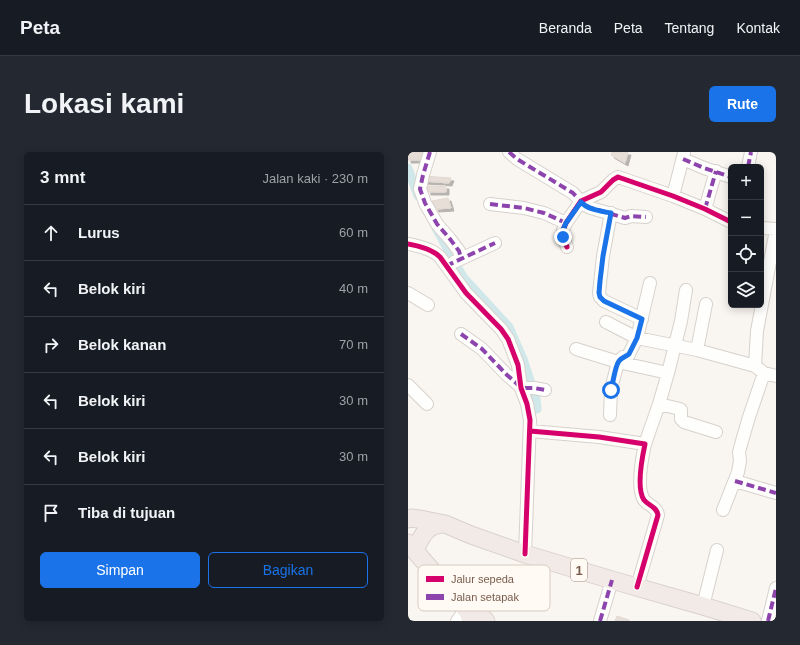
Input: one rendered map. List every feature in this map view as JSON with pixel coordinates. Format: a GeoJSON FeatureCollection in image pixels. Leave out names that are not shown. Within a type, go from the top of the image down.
{"type":"FeatureCollection","features":[{"type":"Feature","properties":{"kind":"highway","name":"1"},"geometry":{"type":"LineString","coordinates":[[408,519],[411,518],[445,524],[525,554],[752,621]]}},
{"type":"Feature","properties":{"kind":"highway"},"geometry":{"type":"LineString","coordinates":[[425,565],[410,545],[420,538],[430,527],[437,524],[445,524]]}},
{"type":"Feature","properties":{"kind":"highway"},"geometry":{"type":"LineString","coordinates":[[465,616],[481,616],[486,621]]}},
{"type":"Feature","properties":{"kind":"street"},"geometry":{"type":"LineString","coordinates":[[430,152],[420,189],[425,203],[437,224],[459,251],[453,262]]}},
{"type":"Feature","properties":{"kind":"street"},"geometry":{"type":"LineString","coordinates":[[509,152],[517,159],[573,193],[584,205],[625,218],[631,216],[646,217]]}},
{"type":"Feature","properties":{"kind":"street"},"geometry":{"type":"LineString","coordinates":[[749,164],[751,152]]}},
{"type":"Feature","properties":{"kind":"street"},"geometry":{"type":"LineString","coordinates":[[673,196],[684,155],[704,168],[728,176]]}},
{"type":"Feature","properties":{"kind":"street"},"geometry":{"type":"LineString","coordinates":[[705,209],[716,172]]}},
{"type":"Feature","properties":{"kind":"street"},"geometry":{"type":"LineString","coordinates":[[567,248],[563,237],[563,230],[566,223],[581,202],[601,192],[613,180],[618,178],[673,196],[728,220]]}},
{"type":"Feature","properties":{"kind":"street"},"geometry":{"type":"LineString","coordinates":[[490,204],[524,208],[544,213],[566,223]]}},
{"type":"Feature","properties":{"kind":"street"},"geometry":{"type":"LineString","coordinates":[[611,213],[602,262],[599,293],[600,297],[604,301],[642,319]]}},
{"type":"Feature","properties":{"kind":"street"},"geometry":{"type":"LineString","coordinates":[[723,510],[735,481],[740,461],[739,452],[742,441],[765,372],[757,331],[776,229],[764,228]]}},
{"type":"Feature","properties":{"kind":"street"},"geometry":{"type":"LineString","coordinates":[[408,244],[426,248],[453,262],[466,293],[501,329],[508,339],[518,365],[531,388],[527,404],[530,420],[530,431],[525,554]]}},
{"type":"Feature","properties":{"kind":"street"},"geometry":{"type":"LineString","coordinates":[[453,262],[495,244]]}},
{"type":"Feature","properties":{"kind":"street"},"geometry":{"type":"LineString","coordinates":[[610,415],[611,390],[618,362],[623,357],[628,356],[637,338],[650,283]]}},
{"type":"Feature","properties":{"kind":"street"},"geometry":{"type":"LineString","coordinates":[[637,587],[658,515],[657,510],[645,501],[641,492],[641,466],[645,444],[668,374],[681,321],[686,290]]}},
{"type":"Feature","properties":{"kind":"street"},"geometry":{"type":"LineString","coordinates":[[408,293],[428,305]]}},
{"type":"Feature","properties":{"kind":"street"},"geometry":{"type":"LineString","coordinates":[[696,350],[706,304]]}},
{"type":"Feature","properties":{"kind":"street"},"geometry":{"type":"LineString","coordinates":[[606,322],[637,338],[696,350],[765,372]]}},
{"type":"Feature","properties":{"kind":"street"},"geometry":{"type":"LineString","coordinates":[[460,334],[482,349],[507,375],[531,388]]}},
{"type":"Feature","properties":{"kind":"street"},"geometry":{"type":"LineString","coordinates":[[576,349],[618,362],[668,374]]}},
{"type":"Feature","properties":{"kind":"street"},"geometry":{"type":"LineString","coordinates":[[408,385],[427,404]]}},
{"type":"Feature","properties":{"kind":"street"},"geometry":{"type":"LineString","coordinates":[[659,404],[680,409],[681,419],[684,422],[716,432]]}},
{"type":"Feature","properties":{"kind":"street"},"geometry":{"type":"LineString","coordinates":[[530,431],[599,437],[645,444]]}},
{"type":"Feature","properties":{"kind":"street"},"geometry":{"type":"LineString","coordinates":[[735,481],[776,493]]}},
{"type":"Feature","properties":{"kind":"street"},"geometry":{"type":"LineString","coordinates":[[703,606],[717,550]]}},
{"type":"Feature","properties":{"kind":"street"},"geometry":{"type":"LineString","coordinates":[[600,621],[612,580]]}},
{"type":"Feature","properties":{"kind":"street"},"geometry":{"type":"LineString","coordinates":[[768,621],[776,588]]}},
{"type":"Feature","properties":{"kind":"building"},"geometry":{"type":"Polygon","coordinates":[[[408,152],[426,152],[427,160],[408,160],[408,152]]]}},
{"type":"Feature","properties":{"kind":"building"},"geometry":{"type":"Polygon","coordinates":[[[612,152],[628,152],[625,163],[611,155],[612,152]]]}},
{"type":"Feature","properties":{"kind":"building"},"geometry":{"type":"Polygon","coordinates":[[[424,176],[451,178],[449,183],[424,181],[424,176]]]}},
{"type":"Feature","properties":{"kind":"building"},"geometry":{"type":"Polygon","coordinates":[[[427,186],[446,186],[446,192],[428,192],[427,186]]]}},
{"type":"Feature","properties":{"kind":"building"},"geometry":{"type":"Polygon","coordinates":[[[448,198],[451,208],[436,209],[432,201],[448,198]]]}},
{"type":"Feature","properties":{"kind":"building"},"geometry":{"type":"Polygon","coordinates":[[[617,616],[629,620],[629,621],[615,621],[617,616]]]}},
{"type":"Feature","properties":{"kind":"waterway"},"geometry":{"type":"LineString","coordinates":[[408,168],[418,196]]}},
{"type":"Feature","properties":{"kind":"waterway"},"geometry":{"type":"LineString","coordinates":[[436,228],[463,277],[509,327],[523,359],[536,399],[537,409]]}},
{"type":"Feature","properties":{"kind":"marked path"},"geometry":{"type":"LineString","coordinates":[[430,152],[420,189],[425,203],[437,224],[459,251],[461,258]]}},
{"type":"Feature","properties":{"kind":"marked path"},"geometry":{"type":"LineString","coordinates":[[509,152],[517,159],[573,193],[584,205],[625,218],[631,216],[646,217]]}},
{"type":"Feature","properties":{"kind":"marked path"},"geometry":{"type":"LineString","coordinates":[[749,164],[751,152]]}},
{"type":"Feature","properties":{"kind":"marked path"},"geometry":{"type":"LineString","coordinates":[[683,159],[728,176]]}},
{"type":"Feature","properties":{"kind":"marked path"},"geometry":{"type":"LineString","coordinates":[[705,209],[716,171]]}},
{"type":"Feature","properties":{"kind":"marked path"},"geometry":{"type":"LineString","coordinates":[[490,204],[524,208],[544,213],[566,223]]}},
{"type":"Feature","properties":{"kind":"marked path"},"geometry":{"type":"LineString","coordinates":[[446,266],[495,243]]}},
{"type":"Feature","properties":{"kind":"marked path"},"geometry":{"type":"LineString","coordinates":[[461,334],[482,349],[522,388],[545,390]]}},
{"type":"Feature","properties":{"kind":"marked path"},"geometry":{"type":"LineString","coordinates":[[735,481],[776,493]]}},
{"type":"Feature","properties":{"kind":"marked path"},"geometry":{"type":"LineString","coordinates":[[600,621],[612,580]]}},
{"type":"Feature","properties":{"kind":"marked path"},"geometry":{"type":"LineString","coordinates":[[768,621],[776,588]]}},
{"type":"Feature","properties":{"kind":"cycle path"},"geometry":{"type":"LineString","coordinates":[[567,247],[563,237],[563,230],[581,201],[601,192],[618,177],[673,196],[728,220]]}},
{"type":"Feature","properties":{"kind":"cycle path"},"geometry":{"type":"LineString","coordinates":[[408,244],[429,250],[440,257],[466,293],[501,329],[508,339],[518,365],[521,388],[527,404],[530,420],[525,554]]}},
{"type":"Feature","properties":{"kind":"cycle path"},"geometry":{"type":"LineString","coordinates":[[530,431],[599,437],[645,444],[640,473],[640,488],[644,500],[654,508],[658,515],[637,587]]}},
{"type":"Feature","properties":{"kind":"route"},"geometry":{"type":"LineString","coordinates":[[563,237],[563,230],[566,223],[581,202],[591,208],[611,213],[603,256],[599,293],[600,297],[604,301],[642,319],[637,338],[628,356],[623,357],[618,362],[611,390]]}}]}
